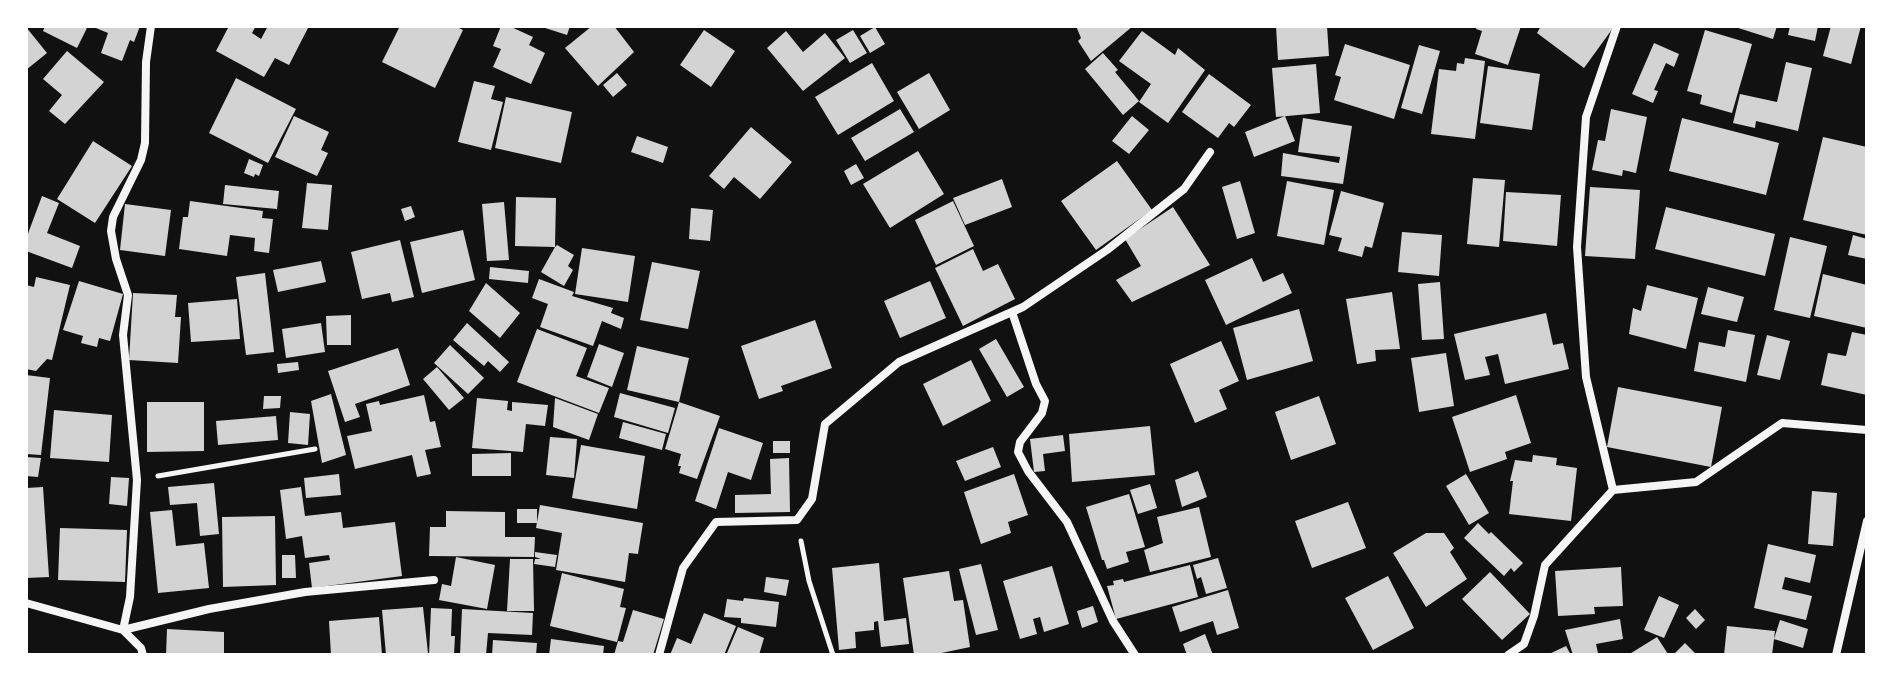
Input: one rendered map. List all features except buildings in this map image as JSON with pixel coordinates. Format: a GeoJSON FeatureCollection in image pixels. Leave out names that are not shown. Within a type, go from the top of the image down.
{"type":"FeatureCollection","features":[{"type":"Feature","properties":{"kind":"street"},"geometry":{"type":"LineString","coordinates":[[123,630],[130,597],[137,480],[123,335],[128,295],[111,231],[113,217],[141,160],[145,143],[146,62],[151,26]]}},
{"type":"Feature","properties":{"kind":"street"},"geometry":{"type":"LineString","coordinates":[[1613,490],[1586,377],[1577,247],[1586,117],[1617,26]]}},
{"type":"Feature","properties":{"kind":"street"},"geometry":{"type":"LineString","coordinates":[[659,655],[683,568],[716,522],[797,520],[812,499],[825,424],[899,362],[1012,312],[1107,250],[1184,189],[1210,152]]}},
{"type":"Feature","properties":{"kind":"street"},"geometry":{"type":"LineString","coordinates":[[1012,312],[1036,384],[1045,401],[1042,413],[1020,442],[1018,452],[1028,471],[1067,522],[1113,621],[1135,655]]}},
{"type":"Feature","properties":{"kind":"street"},"geometry":{"type":"LineString","coordinates":[[1508,655],[1524,644],[1534,616],[1545,565],[1613,490],[1696,482],[1782,423],[1867,430]]}},
{"type":"Feature","properties":{"kind":"street"},"geometry":{"type":"LineString","coordinates":[[1836,655],[1867,521]]}},
{"type":"Feature","properties":{"kind":"street"},"geometry":{"type":"LineString","coordinates":[[26,603],[123,630],[209,609],[305,592],[434,580]]}},
{"type":"Feature","properties":{"kind":"street"},"geometry":{"type":"LineString","coordinates":[[123,630],[141,648],[143,655]]}},
{"type":"Feature","properties":{"kind":"path"},"geometry":{"type":"LineString","coordinates":[[137,480],[315,449]]}},
{"type":"Feature","properties":{"kind":"path"},"geometry":{"type":"LineString","coordinates":[[797,520],[809,581],[833,655]]}}]}
